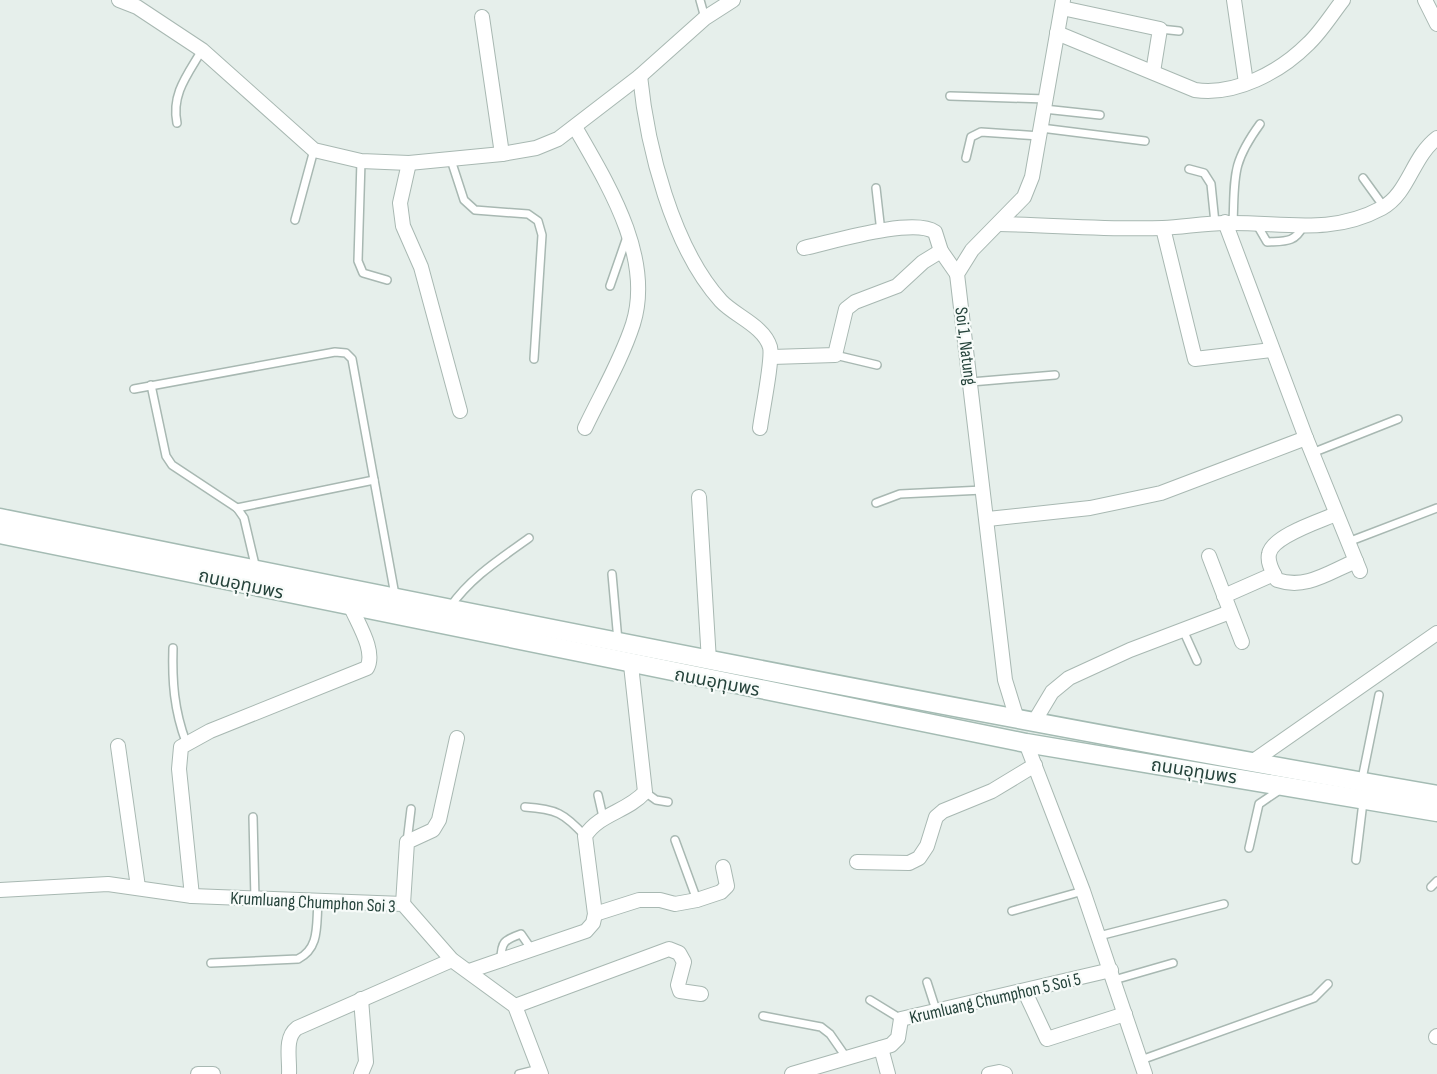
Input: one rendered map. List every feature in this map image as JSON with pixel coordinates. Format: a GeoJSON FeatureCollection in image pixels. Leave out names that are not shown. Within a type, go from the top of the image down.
{"type":"FeatureCollection","features":[{"type":"Feature","properties":{"kind":"street"},"geometry":{"type":"LineString","coordinates":[[119,0],[138,4],[202,50],[296,137],[314,150],[361,161],[409,163],[451,160],[536,148],[575,127],[640,76],[705,18],[733,0]]}},
{"type":"Feature","properties":{"kind":"street"},"geometry":{"type":"LineString","coordinates":[[1233,0],[1246,83]]}},
{"type":"Feature","properties":{"kind":"street"},"geometry":{"type":"LineString","coordinates":[[1057,33],[1195,90],[1210,92],[1246,83],[1294,56],[1310,43],[1343,0]]}},
{"type":"Feature","properties":{"kind":"street"},"geometry":{"type":"LineString","coordinates":[[1425,0],[1437,24]]}},
{"type":"Feature","properties":{"kind":"street"},"geometry":{"type":"LineString","coordinates":[[804,248],[881,231],[926,227],[935,232],[941,251],[957,274],[972,250],[1024,197],[1032,177],[1063,4],[1160,29],[1153,72]]}},
{"type":"Feature","properties":{"kind":"street"},"geometry":{"type":"LineString","coordinates":[[482,17],[501,154]]}},
{"type":"Feature","properties":{"kind":"street"},"geometry":{"type":"LineString","coordinates":[[640,76],[652,156],[684,242],[721,300],[764,336],[770,345],[772,357],[760,428]]}},
{"type":"Feature","properties":{"kind":"street"},"geometry":{"type":"LineString","coordinates":[[575,127],[604,178],[628,235],[638,277],[634,322],[617,366],[585,428]]}},
{"type":"Feature","properties":{"kind":"street"},"geometry":{"type":"LineString","coordinates":[[999,224],[1162,228],[1224,223],[1347,224],[1384,207],[1400,193],[1423,149],[1437,138]]}},
{"type":"Feature","properties":{"kind":"street"},"geometry":{"type":"LineString","coordinates":[[409,163],[400,203],[403,226],[422,267],[460,411]]}},
{"type":"Feature","properties":{"kind":"street"},"geometry":{"type":"LineString","coordinates":[[1224,223],[1306,438],[1358,566],[1293,586],[1277,580],[1268,561],[1269,551],[1277,540],[1336,514]]}},
{"type":"Feature","properties":{"kind":"street"},"geometry":{"type":"LineString","coordinates":[[1162,228],[1196,359],[1272,350]]}},
{"type":"Feature","properties":{"kind":"street"},"geometry":{"type":"LineString","coordinates":[[772,357],[835,354],[846,309],[855,302],[897,286],[923,262],[941,251]]}},
{"type":"Feature","properties":{"kind":"street","name":"Soi 1, Natung"},"geometry":{"type":"LineString","coordinates":[[957,274],[988,519],[1005,680],[1025,721]]}},
{"type":"Feature","properties":{"kind":"street"},"geometry":{"type":"LineString","coordinates":[[988,519],[1090,507],[1161,493],[1306,438]]}},
{"type":"Feature","properties":{"kind":"street"},"geometry":{"type":"LineString","coordinates":[[699,497],[709,661]]}},
{"type":"Feature","properties":{"kind":"street","name":"ถนนอุทุมพร"},"geometry":{"type":"LineString","coordinates":[[0,518],[709,661],[1252,762],[1437,812]]}},
{"type":"Feature","properties":{"kind":"street","name":"ถนนอุทุมพร"},"geometry":{"type":"LineString","coordinates":[[0,534],[631,665],[1026,743],[1282,786],[1437,795]]}},
{"type":"Feature","properties":{"kind":"street"},"geometry":{"type":"LineString","coordinates":[[1209,556],[1242,642]]}},
{"type":"Feature","properties":{"kind":"street"},"geometry":{"type":"LineString","coordinates":[[1224,596],[1274,574]]}},
{"type":"Feature","properties":{"kind":"street"},"geometry":{"type":"LineString","coordinates":[[192,896],[179,769],[181,747],[186,742],[367,669],[371,661],[369,652],[351,607]]}},
{"type":"Feature","properties":{"kind":"street"},"geometry":{"type":"LineString","coordinates":[[1145,1074],[1083,891],[1026,743],[1025,721],[1070,678],[1230,612]]}},
{"type":"Feature","properties":{"kind":"street"},"geometry":{"type":"LineString","coordinates":[[1252,762],[1437,633]]}},
{"type":"Feature","properties":{"kind":"street"},"geometry":{"type":"LineString","coordinates":[[469,971],[586,931],[592,923],[595,914],[585,836],[593,824],[603,817],[628,808],[645,792],[631,665]]}},
{"type":"Feature","properties":{"kind":"street"},"geometry":{"type":"LineString","coordinates":[[403,904],[407,842],[433,830],[439,820],[457,738]]}},
{"type":"Feature","properties":{"kind":"street"},"geometry":{"type":"LineString","coordinates":[[118,746],[138,887]]}},
{"type":"Feature","properties":{"kind":"street"},"geometry":{"type":"LineString","coordinates":[[857,862],[909,863],[919,858],[927,846],[936,817],[943,810],[992,791],[1035,765]]}},
{"type":"Feature","properties":{"kind":"street"},"geometry":{"type":"LineString","coordinates":[[595,914],[639,900],[660,900],[675,904],[721,892],[728,886],[723,867]]}},
{"type":"Feature","properties":{"kind":"street","name":"Krumluang Chumphon Soi 3"},"geometry":{"type":"LineString","coordinates":[[0,890],[108,884],[192,896],[318,903],[403,904],[452,960],[515,1006]]}},
{"type":"Feature","properties":{"kind":"street"},"geometry":{"type":"LineString","coordinates":[[540,1071],[515,1006],[669,949],[679,953],[684,962],[678,985],[681,991],[701,994]]}},
{"type":"Feature","properties":{"kind":"street"},"geometry":{"type":"LineString","coordinates":[[289,1074],[289,1041],[292,1032],[452,960]]}},
{"type":"Feature","properties":{"kind":"street","name":"Krumluang Chumphon 5 Soi 5"},"geometry":{"type":"LineString","coordinates":[[881,1048],[891,1045],[898,1038],[901,1019],[1113,975]]}},
{"type":"Feature","properties":{"kind":"street"},"geometry":{"type":"LineString","coordinates":[[1025,992],[1047,1039],[1125,1014]]}},
{"type":"Feature","properties":{"kind":"street"},"geometry":{"type":"LineString","coordinates":[[361,999],[366,1062],[361,1074]]}},
{"type":"Feature","properties":{"kind":"street"},"geometry":{"type":"LineString","coordinates":[[792,1074],[881,1048],[888,1074]]}},
{"type":"Feature","properties":{"kind":"street"},"geometry":{"type":"LineString","coordinates":[[989,1074],[999,1072],[1005,1074]]}},
{"type":"Feature","properties":{"kind":"street"},"geometry":{"type":"LineString","coordinates":[[198,1074],[213,1074]]}},
{"type":"Feature","properties":{"kind":"lane"},"geometry":{"type":"LineString","coordinates":[[700,0],[705,18]]}},
{"type":"Feature","properties":{"kind":"lane"},"geometry":{"type":"LineString","coordinates":[[1160,29],[1179,32]]}},
{"type":"Feature","properties":{"kind":"lane"},"geometry":{"type":"LineString","coordinates":[[177,123],[174,108],[179,91],[202,50]]}},
{"type":"Feature","properties":{"kind":"lane"},"geometry":{"type":"LineString","coordinates":[[950,96],[1045,104],[1100,115]]}},
{"type":"Feature","properties":{"kind":"lane"},"geometry":{"type":"LineString","coordinates":[[1224,223],[1242,148],[1260,124]]}},
{"type":"Feature","properties":{"kind":"lane"},"geometry":{"type":"LineString","coordinates":[[966,158],[971,137],[981,132],[1040,132],[1144,141]]}},
{"type":"Feature","properties":{"kind":"lane"},"geometry":{"type":"LineString","coordinates":[[295,220],[314,150]]}},
{"type":"Feature","properties":{"kind":"lane"},"geometry":{"type":"LineString","coordinates":[[451,160],[464,200],[475,210],[528,214],[538,221],[542,235],[534,359]]}},
{"type":"Feature","properties":{"kind":"lane"},"geometry":{"type":"LineString","coordinates":[[361,161],[358,261],[363,273],[387,280]]}},
{"type":"Feature","properties":{"kind":"lane"},"geometry":{"type":"LineString","coordinates":[[1190,169],[1204,173],[1211,184],[1224,223]]}},
{"type":"Feature","properties":{"kind":"lane"},"geometry":{"type":"LineString","coordinates":[[1363,178],[1384,207]]}},
{"type":"Feature","properties":{"kind":"lane"},"geometry":{"type":"LineString","coordinates":[[876,188],[881,231]]}},
{"type":"Feature","properties":{"kind":"lane"},"geometry":{"type":"LineString","coordinates":[[610,286],[628,235]]}},
{"type":"Feature","properties":{"kind":"lane"},"geometry":{"type":"LineString","coordinates":[[134,389],[335,352],[346,353],[352,359],[396,598]]}},
{"type":"Feature","properties":{"kind":"lane"},"geometry":{"type":"LineString","coordinates":[[835,354],[877,365]]}},
{"type":"Feature","properties":{"kind":"lane"},"geometry":{"type":"LineString","coordinates":[[970,382],[1055,375]]}},
{"type":"Feature","properties":{"kind":"lane"},"geometry":{"type":"LineString","coordinates":[[151,385],[166,456],[172,465],[237,508],[244,518],[256,570]]}},
{"type":"Feature","properties":{"kind":"lane"},"geometry":{"type":"LineString","coordinates":[[1312,453],[1398,419]]}},
{"type":"Feature","properties":{"kind":"lane"},"geometry":{"type":"LineString","coordinates":[[237,508],[374,480]]}},
{"type":"Feature","properties":{"kind":"lane"},"geometry":{"type":"LineString","coordinates":[[876,503],[900,494],[984,489]]}},
{"type":"Feature","properties":{"kind":"lane"},"geometry":{"type":"LineString","coordinates":[[1348,542],[1437,508]]}},
{"type":"Feature","properties":{"kind":"lane"},"geometry":{"type":"LineString","coordinates":[[448,609],[470,582],[529,538]]}},
{"type":"Feature","properties":{"kind":"lane"},"geometry":{"type":"LineString","coordinates":[[612,574],[618,643]]}},
{"type":"Feature","properties":{"kind":"lane"},"geometry":{"type":"LineString","coordinates":[[1183,630],[1197,661]]}},
{"type":"Feature","properties":{"kind":"lane"},"geometry":{"type":"LineString","coordinates":[[173,648],[172,682],[178,719],[186,742]]}},
{"type":"Feature","properties":{"kind":"lane"},"geometry":{"type":"LineString","coordinates":[[1356,860],[1362,791],[1379,694]]}},
{"type":"Feature","properties":{"kind":"lane"},"geometry":{"type":"LineString","coordinates":[[1249,848],[1259,804],[1279,792],[1282,786]]}},
{"type":"Feature","properties":{"kind":"lane"},"geometry":{"type":"LineString","coordinates":[[645,792],[656,800],[668,802]]}},
{"type":"Feature","properties":{"kind":"lane"},"geometry":{"type":"LineString","coordinates":[[598,795],[603,817]]}},
{"type":"Feature","properties":{"kind":"lane"},"geometry":{"type":"LineString","coordinates":[[525,807],[553,808],[570,818],[585,836]]}},
{"type":"Feature","properties":{"kind":"lane"},"geometry":{"type":"LineString","coordinates":[[407,842],[411,809]]}},
{"type":"Feature","properties":{"kind":"lane"},"geometry":{"type":"LineString","coordinates":[[253,817],[255,899]]}},
{"type":"Feature","properties":{"kind":"lane"},"geometry":{"type":"LineString","coordinates":[[675,840],[697,900]]}},
{"type":"Feature","properties":{"kind":"lane"},"geometry":{"type":"LineString","coordinates":[[1012,911],[1083,891]]}},
{"type":"Feature","properties":{"kind":"lane"},"geometry":{"type":"LineString","coordinates":[[211,963],[298,959],[309,953],[315,942],[318,903]]}},
{"type":"Feature","properties":{"kind":"lane"},"geometry":{"type":"LineString","coordinates":[[1099,936],[1224,904]]}},
{"type":"Feature","properties":{"kind":"lane"},"geometry":{"type":"LineString","coordinates":[[1113,975],[1173,963]]}},
{"type":"Feature","properties":{"kind":"lane"},"geometry":{"type":"LineString","coordinates":[[927,982],[936,1010]]}},
{"type":"Feature","properties":{"kind":"lane"},"geometry":{"type":"LineString","coordinates":[[1141,1060],[1314,998],[1328,984]]}},
{"type":"Feature","properties":{"kind":"lane"},"geometry":{"type":"LineString","coordinates":[[870,1000],[901,1019]]}},
{"type":"Feature","properties":{"kind":"lane"},"geometry":{"type":"LineString","coordinates":[[763,1016],[821,1027],[830,1034],[846,1057]]}},
{"type":"Feature","properties":{"kind":"lane"},"geometry":{"type":"LineString","coordinates":[[519,1074],[540,1071]]}}]}
